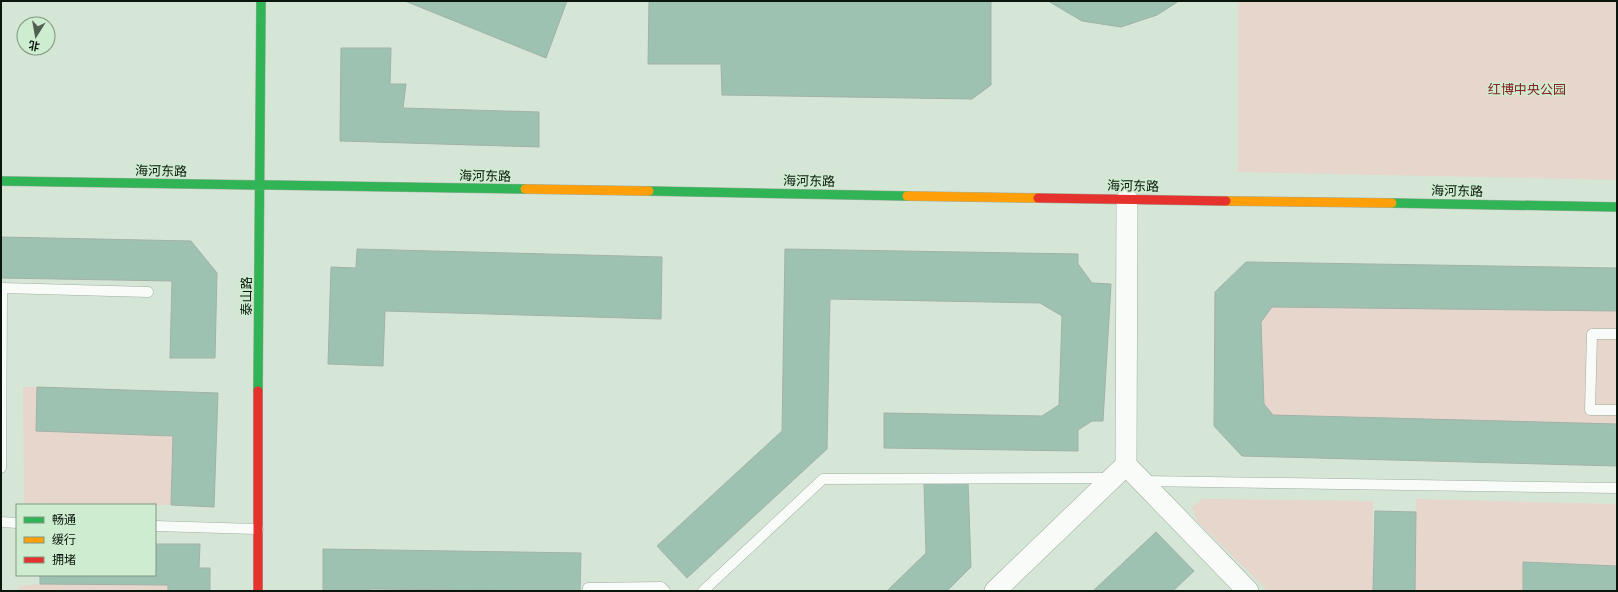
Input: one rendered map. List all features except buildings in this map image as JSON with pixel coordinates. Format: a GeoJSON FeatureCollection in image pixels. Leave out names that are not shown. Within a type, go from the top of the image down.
{"type":"FeatureCollection","features":[{"type":"Feature","properties":{"kind":"street","name":"泰山路"},"geometry":{"type":"LineString","coordinates":[[258,591],[261,1]]}},
{"type":"Feature","properties":{"kind":"street","name":"海河东路"},"geometry":{"type":"LineString","coordinates":[[1,181],[1617,207]]}},
{"type":"Feature","properties":{"kind":"street"},"geometry":{"type":"LineString","coordinates":[[995,591],[1119,472],[1127,199]]}},
{"type":"Feature","properties":{"kind":"street"},"geometry":{"type":"LineString","coordinates":[[1119,472],[1141,480],[1248,591]]}},
{"type":"Feature","properties":{"kind":"lane"},"geometry":{"type":"LineString","coordinates":[[1,468],[2,288],[148,292]]}},
{"type":"Feature","properties":{"kind":"lane"},"geometry":{"type":"LineString","coordinates":[[1617,334],[1592,334],[1590,410],[1617,410]]}},
{"type":"Feature","properties":{"kind":"lane"},"geometry":{"type":"LineString","coordinates":[[703,591],[824,479],[1119,472]]}},
{"type":"Feature","properties":{"kind":"lane"},"geometry":{"type":"LineString","coordinates":[[1141,480],[1617,488]]}},
{"type":"Feature","properties":{"kind":"lane"},"geometry":{"type":"LineString","coordinates":[[1,522],[16,523]]}},
{"type":"Feature","properties":{"kind":"lane"},"geometry":{"type":"LineString","coordinates":[[156,526],[258,529]]}},
{"type":"Feature","properties":{"kind":"lane"},"geometry":{"type":"LineString","coordinates":[[588,591],[588,588],[661,587],[665,591]]}},
{"type":"Feature","properties":{"kind":"green space","name":"红博中央公园"},"geometry":{"type":"Polygon","coordinates":[[[1238,1],[1617,1],[1617,180],[1238,172],[1238,1]]]}},
{"type":"Feature","properties":{"kind":"green space"},"geometry":{"type":"Polygon","coordinates":[[[1272,307],[1617,311],[1617,424],[1273,415],[1264,404],[1261,322],[1272,307]]]}},
{"type":"Feature","properties":{"kind":"green space"},"geometry":{"type":"Polygon","coordinates":[[[23,387],[37,387],[36,431],[173,436],[171,505],[24,503],[23,387]]]}},
{"type":"Feature","properties":{"kind":"green space"},"geometry":{"type":"Polygon","coordinates":[[[1203,499],[1373,501],[1373,591],[1268,591],[1197,521],[1192,507],[1203,499]]]}},
{"type":"Feature","properties":{"kind":"green space"},"geometry":{"type":"Polygon","coordinates":[[[1416,499],[1617,504],[1617,566],[1524,562],[1523,591],[1415,591],[1416,499]]]}},
{"type":"Feature","properties":{"kind":"green space"},"geometry":{"type":"Polygon","coordinates":[[[42,584],[168,585],[168,591],[18,591],[19,586],[42,584]]]}},
{"type":"Feature","properties":{"kind":"traffic: fast"},"geometry":{"type":"LineString","coordinates":[[258,391],[261,1]]}},
{"type":"Feature","properties":{"kind":"traffic: fast"},"geometry":{"type":"LineString","coordinates":[[1,181],[525,189]]}},
{"type":"Feature","properties":{"kind":"traffic: fast"},"geometry":{"type":"LineString","coordinates":[[649,191],[907,196]]}},
{"type":"Feature","properties":{"kind":"traffic: fast"},"geometry":{"type":"LineString","coordinates":[[1392,203],[1617,207]]}},
{"type":"Feature","properties":{"kind":"traffic: slow"},"geometry":{"type":"LineString","coordinates":[[525,189],[649,191]]}},
{"type":"Feature","properties":{"kind":"traffic: slow"},"geometry":{"type":"LineString","coordinates":[[907,196],[1038,198]]}},
{"type":"Feature","properties":{"kind":"traffic: slow"},"geometry":{"type":"LineString","coordinates":[[1226,201],[1392,203]]}},
{"type":"Feature","properties":{"kind":"traffic: jam"},"geometry":{"type":"LineString","coordinates":[[1038,198],[1226,201]]}},
{"type":"Feature","properties":{"kind":"traffic: jam"},"geometry":{"type":"LineString","coordinates":[[258,391],[258,591]]}}]}
